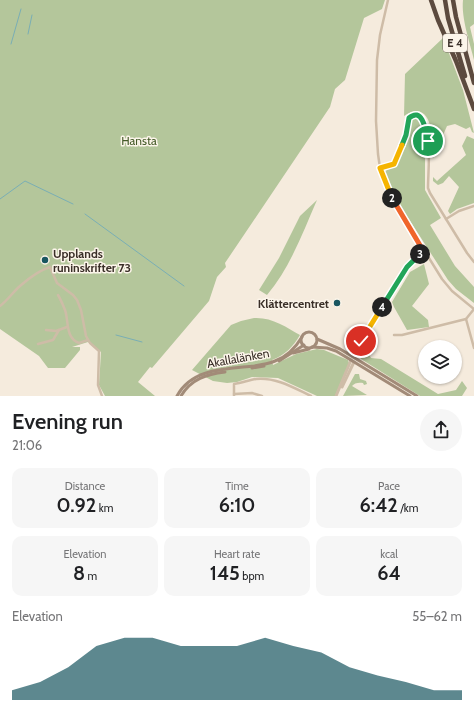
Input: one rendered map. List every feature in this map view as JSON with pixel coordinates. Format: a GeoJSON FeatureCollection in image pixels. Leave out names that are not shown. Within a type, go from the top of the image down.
{"type":"FeatureCollection","features":[{"type":"Feature","properties":{"kind":"highway"},"geometry":{"type":"LineString","coordinates":[[430,0],[474,108]]}},
{"type":"Feature","properties":{"kind":"highway","name":"E 4"},"geometry":{"type":"LineString","coordinates":[[445,0],[448,18],[474,108]]}},
{"type":"Feature","properties":{"kind":"highway","name":"E 4"},"geometry":{"type":"LineString","coordinates":[[453,0],[461,38],[474,83]]}},
{"type":"Feature","properties":{"kind":"highway"},"geometry":{"type":"LineString","coordinates":[[456,0],[461,38]]}},
{"type":"Feature","properties":{"kind":"main road"},"geometry":{"type":"LineString","coordinates":[[410,396],[353,359],[347,353],[335,346],[317,339],[315,335],[310,332],[304,334],[302,337],[304,345],[308,347],[332,350],[353,359],[417,396]]}},
{"type":"Feature","properties":{"kind":"main road","name":"Akallalänken"},"geometry":{"type":"LineString","coordinates":[[176,396],[185,385],[198,376],[217,370],[265,364],[275,361],[285,356],[302,337]]}},
{"type":"Feature","properties":{"kind":"main road"},"geometry":{"type":"LineString","coordinates":[[312,347],[317,339]]}},
{"type":"Feature","properties":{"kind":"main road","name":"Akallalänken"},"geometry":{"type":"LineString","coordinates":[[181,396],[189,386],[201,377],[223,372],[268,366],[278,362],[304,345]]}},
{"type":"Feature","properties":{"kind":"main road"},"geometry":{"type":"LineString","coordinates":[[290,354],[317,347]]}},
{"type":"Feature","properties":{"kind":"street"},"geometry":{"type":"LineString","coordinates":[[388,0],[380,36],[377,60],[377,147],[380,168],[393,200],[424,252],[446,285],[474,309],[466,319],[402,335],[394,335]]}},
{"type":"Feature","properties":{"kind":"street"},"geometry":{"type":"LineString","coordinates":[[380,168],[394,164],[406,135],[409,118],[415,115],[420,117],[423,120],[428,141],[428,188],[474,262]]}},
{"type":"Feature","properties":{"kind":"street"},"geometry":{"type":"LineString","coordinates":[[446,219],[459,211],[474,206]]}},
{"type":"Feature","properties":{"kind":"street"},"geometry":{"type":"LineString","coordinates":[[353,359],[364,337],[407,267],[424,252]]}},
{"type":"Feature","properties":{"kind":"street"},"geometry":{"type":"LineString","coordinates":[[0,306],[11,297],[22,284],[44,269],[50,267],[57,283],[73,295],[79,303],[88,340],[99,351],[98,388],[102,396]]}},
{"type":"Feature","properties":{"kind":"street"},"geometry":{"type":"LineString","coordinates":[[58,295],[66,311],[67,327],[74,340],[77,342],[84,342],[88,340]]}},
{"type":"Feature","properties":{"kind":"street"},"geometry":{"type":"LineString","coordinates":[[466,319],[474,348]]}},
{"type":"Feature","properties":{"kind":"street"},"geometry":{"type":"LineString","coordinates":[[46,330],[59,330],[67,327]]}},
{"type":"Feature","properties":{"kind":"street"},"geometry":{"type":"LineString","coordinates":[[38,344],[54,340],[59,330]]}},
{"type":"Feature","properties":{"kind":"street"},"geometry":{"type":"LineString","coordinates":[[347,353],[353,351],[364,337]]}},
{"type":"Feature","properties":{"kind":"street"},"geometry":{"type":"LineString","coordinates":[[337,396],[361,341]]}},
{"type":"Feature","properties":{"kind":"street"},"geometry":{"type":"LineString","coordinates":[[262,396],[252,393],[234,395],[234,384],[252,380],[268,379],[286,384],[311,396]]}},
{"type":"Feature","properties":{"kind":"green space","name":"Hansta"},"geometry":{"type":"Polygon","coordinates":[[[0,0],[385,0],[382,9],[364,18],[345,80],[335,89],[330,107],[225,263],[226,267],[217,277],[209,301],[152,368],[150,367],[138,382],[155,396],[105,396],[99,385],[101,352],[88,342],[72,347],[80,347],[80,350],[65,368],[48,368],[39,356],[0,329],[0,0]]]}},
{"type":"Feature","properties":{"kind":"green space"},"geometry":{"type":"Polygon","coordinates":[[[463,0],[474,0],[474,24],[470,27],[474,44],[474,60],[463,15],[463,0]]]}},
{"type":"Feature","properties":{"kind":"green space"},"geometry":{"type":"Polygon","coordinates":[[[443,38],[463,90],[474,133],[470,127],[466,129],[455,124],[447,126],[433,158],[433,141],[426,116],[421,112],[414,112],[404,116],[405,74],[443,38]]]}},
{"type":"Feature","properties":{"kind":"green space"},"geometry":{"type":"Polygon","coordinates":[[[414,118],[420,120],[425,141],[425,190],[441,218],[430,225],[455,266],[474,287],[474,303],[456,289],[448,280],[396,199],[385,171],[395,166],[410,133],[411,120],[414,118]]]}},
{"type":"Feature","properties":{"kind":"green space"},"geometry":{"type":"Polygon","coordinates":[[[467,136],[474,139],[474,203],[457,209],[450,214],[448,211],[459,187],[449,176],[443,183],[438,185],[433,181],[433,177],[437,181],[466,155],[462,146],[467,136]]]}},
{"type":"Feature","properties":{"kind":"green space"},"geometry":{"type":"Polygon","coordinates":[[[317,200],[289,262],[267,295],[259,290],[279,258],[300,216],[317,200]]]}},
{"type":"Feature","properties":{"kind":"green space"},"geometry":{"type":"Polygon","coordinates":[[[424,264],[429,284],[412,306],[428,320],[429,327],[407,330],[392,302],[410,272],[424,264]]]}},
{"type":"Feature","properties":{"kind":"green space"},"geometry":{"type":"Polygon","coordinates":[[[254,318],[273,321],[300,335],[288,350],[281,356],[272,360],[273,365],[296,354],[317,349],[324,350],[348,360],[349,363],[335,396],[317,396],[278,378],[252,377],[237,382],[227,383],[213,381],[192,370],[231,325],[254,318]]]}},
{"type":"Feature","properties":{"kind":"green space"},"geometry":{"type":"Polygon","coordinates":[[[368,335],[371,344],[367,351],[371,358],[381,359],[418,382],[418,384],[422,384],[438,394],[456,390],[460,384],[462,384],[462,381],[467,388],[462,396],[420,396],[361,359],[359,353],[368,335]]]}},
{"type":"Feature","properties":{"kind":"green space"},"geometry":{"type":"Polygon","coordinates":[[[355,374],[359,374],[360,379],[366,381],[367,384],[364,385],[363,383],[358,383],[352,386],[367,395],[343,396],[355,374]]]}},
{"type":"Feature","properties":{"kind":"waterway"},"geometry":{"type":"LineString","coordinates":[[11,44],[21,9]]}},
{"type":"Feature","properties":{"kind":"waterway"},"geometry":{"type":"LineString","coordinates":[[28,34],[32,15]]}},
{"type":"Feature","properties":{"kind":"waterway"},"geometry":{"type":"LineString","coordinates":[[0,199],[25,181],[73,204]]}},
{"type":"Feature","properties":{"kind":"waterway"},"geometry":{"type":"LineString","coordinates":[[85,214],[184,286]]}},
{"type":"Feature","properties":{"kind":"waterway"},"geometry":{"type":"LineString","coordinates":[[116,335],[142,342]]}},
{"type":"Feature","properties":{"kind":"place","name":"Upplands runinskrifter 73"},"geometry":{"type":"Point","coordinates":[45,260]}},
{"type":"Feature","properties":{"kind":"place","name":"Klättercentret"},"geometry":{"type":"Point","coordinates":[337,303]}},
{"type":"Feature","properties":{"kind":"route"},"geometry":{"type":"LineString","coordinates":[[361,341],[407,267],[421,253],[424,252],[393,200],[380,168],[394,164],[406,135],[409,118],[412,115],[418,115],[423,120],[428,141]]}}]}
